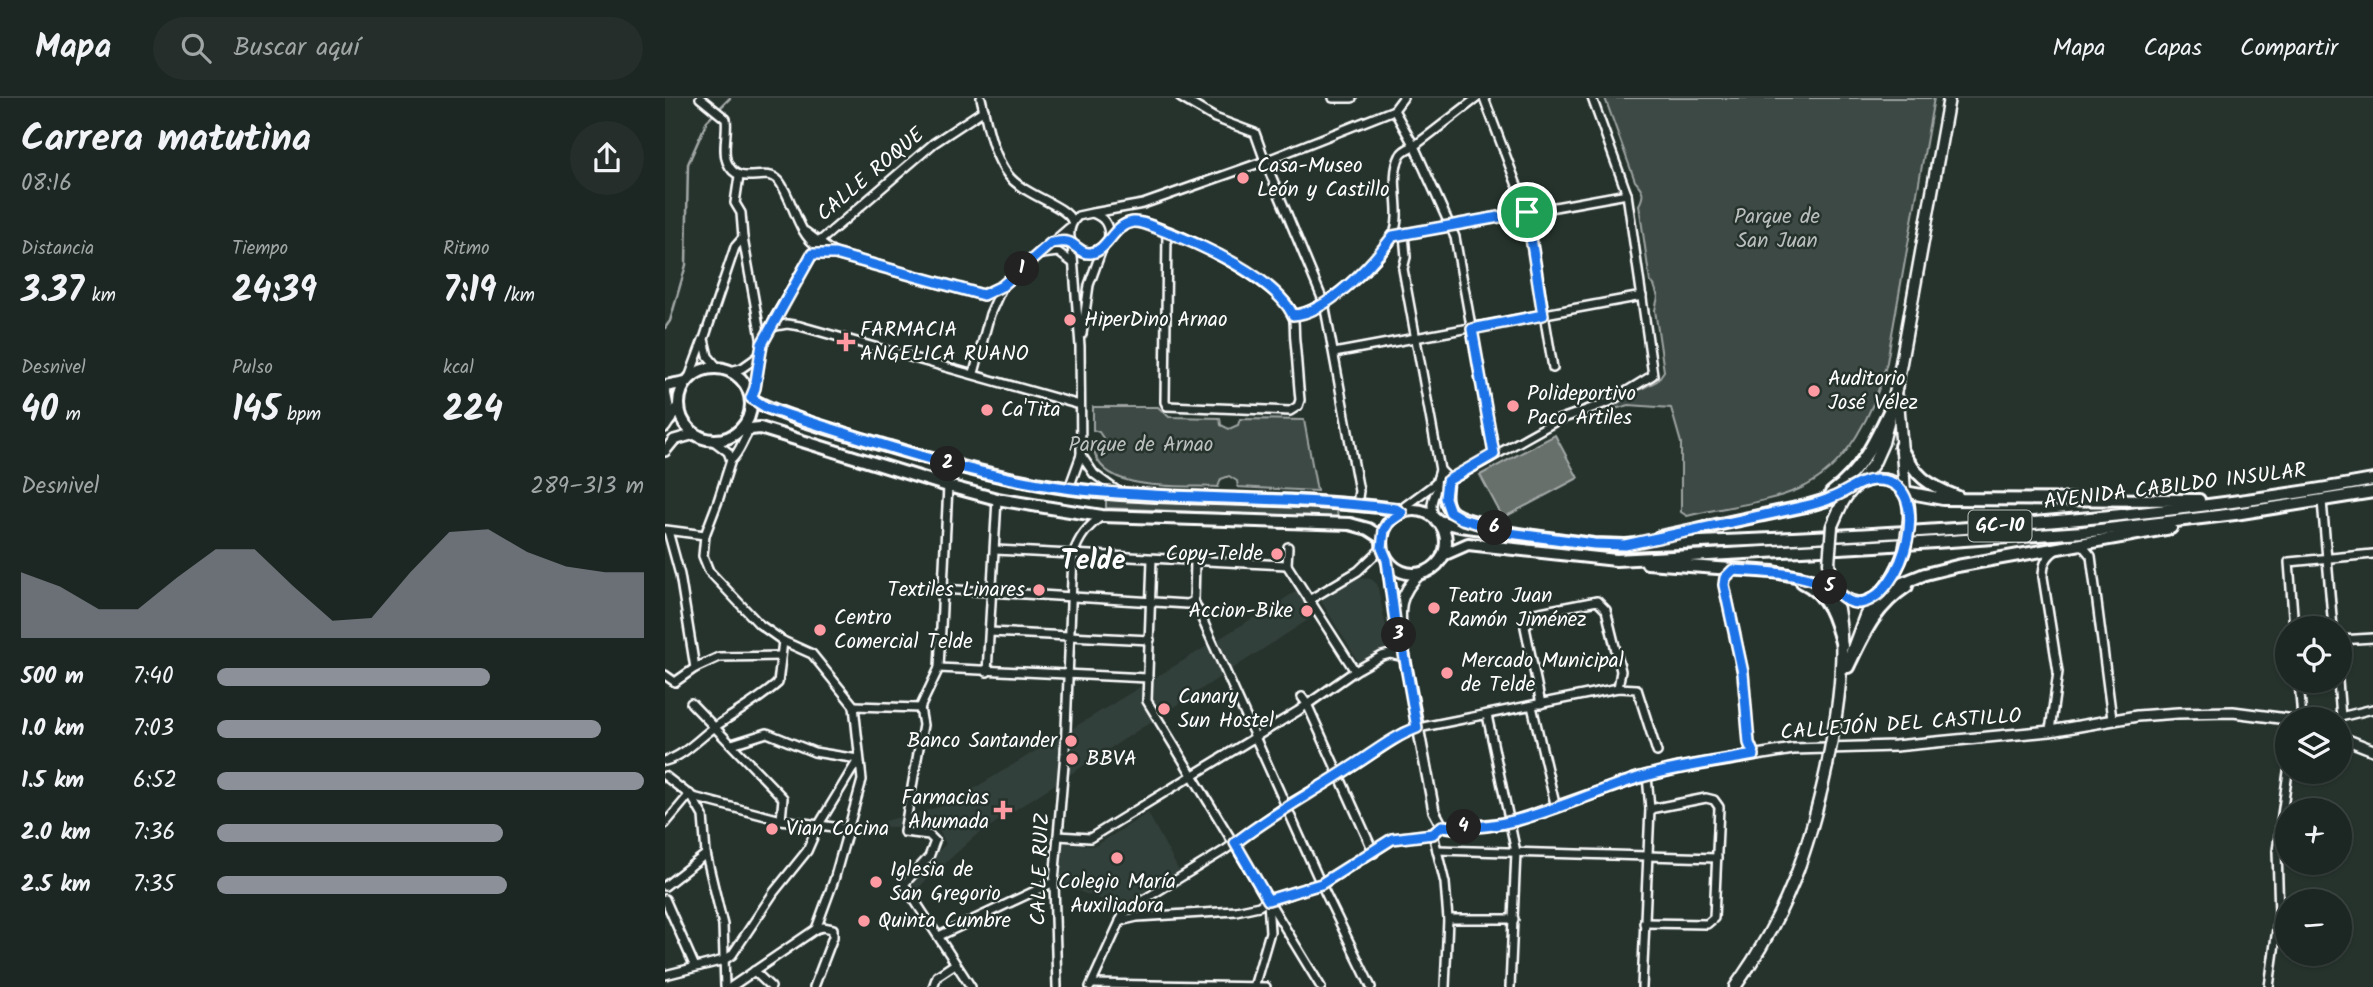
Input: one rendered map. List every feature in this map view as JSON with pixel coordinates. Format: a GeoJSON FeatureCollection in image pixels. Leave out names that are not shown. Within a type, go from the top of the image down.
{"type":"FeatureCollection","features":[{"type":"Feature","properties":{"kind":"main road"},"geometry":{"type":"LineString","coordinates":[[1735,987],[1769,936],[1795,881],[1807,848],[1827,766],[1839,698],[1842,646],[1829,563],[1832,526],[1844,501],[1874,463],[1883,443],[1897,385],[1949,98]]}},
{"type":"Feature","properties":{"kind":"main road"},"geometry":{"type":"LineString","coordinates":[[665,386],[688,380],[707,369],[730,371],[744,382],[751,398],[746,429]]}},
{"type":"Feature","properties":{"kind":"main road"},"geometry":{"type":"LineString","coordinates":[[688,380],[680,394],[680,414],[695,434],[712,440],[732,436],[746,429],[760,428],[997,499],[1103,516],[1350,524],[1369,529],[1382,543],[1387,560],[1402,572],[1421,573]]}},
{"type":"Feature","properties":{"kind":"main road"},"geometry":{"type":"LineString","coordinates":[[1839,698],[1860,626],[1895,575],[1904,552],[1909,521],[1900,446],[1897,385]]}},
{"type":"Feature","properties":{"kind":"main road"},"geometry":{"type":"LineString","coordinates":[[665,393],[679,404]]}},
{"type":"Feature","properties":{"kind":"main road"},"geometry":{"type":"LineString","coordinates":[[665,393],[667,423]]}},
{"type":"Feature","properties":{"kind":"main road","name":"GC-10"},"geometry":{"type":"LineString","coordinates":[[751,398],[785,414],[905,452],[952,465],[1069,488],[1121,494],[1357,504],[1403,512],[1421,512],[1436,520]]}},
{"type":"Feature","properties":{"kind":"main road"},"geometry":{"type":"LineString","coordinates":[[1817,503],[1845,482],[1861,463],[1876,441],[1892,405]]}},
{"type":"Feature","properties":{"kind":"main road"},"geometry":{"type":"LineString","coordinates":[[1900,446],[1919,476],[1933,487],[1961,498]]}},
{"type":"Feature","properties":{"kind":"main road"},"geometry":{"type":"LineString","coordinates":[[1625,545],[1817,503],[1857,485],[1876,480],[1896,484],[1905,492],[1943,499],[2244,501]]}},
{"type":"Feature","properties":{"kind":"main road","name":"AVENIDA CABILDO INSULAR"},"geometry":{"type":"LineString","coordinates":[[1436,520],[1509,533],[1594,544],[1625,545],[1902,533],[2083,520],[2244,501],[2373,480]]}},
{"type":"Feature","properties":{"kind":"main road"},"geometry":{"type":"LineString","coordinates":[[1449,481],[1445,498],[1450,512],[1462,519],[1509,533]]}},
{"type":"Feature","properties":{"kind":"main road","name":"AVENIDA CABILDO INSULAR"},"geometry":{"type":"LineString","coordinates":[[1443,555],[1468,544],[1616,560],[2083,532],[2235,514],[2373,492]]}},
{"type":"Feature","properties":{"kind":"main road"},"geometry":{"type":"LineString","coordinates":[[1382,543],[1389,522],[1403,512]]}},
{"type":"Feature","properties":{"kind":"main road"},"geometry":{"type":"LineString","coordinates":[[1616,560],[1805,578],[1835,589],[1847,601],[1857,603],[1868,601],[1882,592],[1925,574],[1957,566],[2082,545],[2235,514]]}},
{"type":"Feature","properties":{"kind":"main road"},"geometry":{"type":"LineString","coordinates":[[1436,520],[1445,537],[1443,555]]}},
{"type":"Feature","properties":{"kind":"main road","name":"GC-10"},"geometry":{"type":"LineString","coordinates":[[1421,573],[1438,563],[1443,555]]}},
{"type":"Feature","properties":{"kind":"main road"},"geometry":{"type":"LineString","coordinates":[[1848,667],[1871,619],[1896,593],[1925,574]]}},
{"type":"Feature","properties":{"kind":"main road"},"geometry":{"type":"LineString","coordinates":[[1786,575],[1811,586],[1829,604],[1842,646]]}},
{"type":"Feature","properties":{"kind":"street"},"geometry":{"type":"LineString","coordinates":[[981,98],[997,157],[1008,176],[1024,190],[1069,213],[1080,346],[1080,455],[1069,488]]}},
{"type":"Feature","properties":{"kind":"street"},"geometry":{"type":"LineString","coordinates":[[1181,98],[1215,118],[1255,133],[1324,303],[1359,491],[1357,504]]}},
{"type":"Feature","properties":{"kind":"street"},"geometry":{"type":"LineString","coordinates":[[1333,98],[1352,98]]}},
{"type":"Feature","properties":{"kind":"street"},"geometry":{"type":"LineString","coordinates":[[983,295],[1002,286],[1078,216],[1137,206],[1265,161],[1394,110],[1403,98]]}},
{"type":"Feature","properties":{"kind":"street"},"geometry":{"type":"LineString","coordinates":[[1293,315],[1300,315],[1324,303],[1366,270],[1393,236],[1398,159],[1402,152],[1414,146],[1477,98]]}},
{"type":"Feature","properties":{"kind":"street"},"geometry":{"type":"LineString","coordinates":[[1484,98],[1527,212],[1553,368]]}},
{"type":"Feature","properties":{"kind":"street"},"geometry":{"type":"LineString","coordinates":[[1436,520],[1431,508],[1433,496],[1440,486],[1557,420],[1609,402],[1653,375],[1627,194],[1592,98]]}},
{"type":"Feature","properties":{"kind":"street"},"geometry":{"type":"LineString","coordinates":[[701,99],[726,119],[726,161],[739,176],[770,176],[779,181],[806,232],[818,244],[835,254],[983,295],[990,303],[990,314]]}},
{"type":"Feature","properties":{"kind":"street","name":"CALLE ROQUE"},"geometry":{"type":"LineString","coordinates":[[751,398],[762,344],[818,244],[934,143],[984,110]]}},
{"type":"Feature","properties":{"kind":"street"},"geometry":{"type":"LineString","coordinates":[[1394,110],[1414,146],[1455,237],[1494,454]]}},
{"type":"Feature","properties":{"kind":"street"},"geometry":{"type":"LineString","coordinates":[[739,176],[735,203],[741,213],[743,239],[762,344]]}},
{"type":"Feature","properties":{"kind":"street"},"geometry":{"type":"LineString","coordinates":[[1393,236],[1627,194]]}},
{"type":"Feature","properties":{"kind":"street"},"geometry":{"type":"LineString","coordinates":[[1136,222],[1137,206]]}},
{"type":"Feature","properties":{"kind":"street"},"geometry":{"type":"LineString","coordinates":[[1092,213],[1104,219],[1109,237]]}},
{"type":"Feature","properties":{"kind":"street"},"geometry":{"type":"LineString","coordinates":[[1080,346],[1089,285],[1102,248],[1109,237],[1126,224],[1136,222],[1167,232],[1231,261],[1283,300],[1293,315],[1300,400],[1298,406],[1290,411],[1167,406],[1167,232]]}},
{"type":"Feature","properties":{"kind":"street"},"geometry":{"type":"LineString","coordinates":[[1403,512],[1405,506],[1436,482],[1440,470],[1403,269],[1406,257],[1404,234]]}},
{"type":"Feature","properties":{"kind":"street"},"geometry":{"type":"LineString","coordinates":[[688,380],[735,247],[743,239]]}},
{"type":"Feature","properties":{"kind":"street"},"geometry":{"type":"LineString","coordinates":[[1051,243],[1072,244],[1083,252],[1096,252],[1102,248]]}},
{"type":"Feature","properties":{"kind":"street"},"geometry":{"type":"LineString","coordinates":[[1038,255],[1058,253],[1073,263]]}},
{"type":"Feature","properties":{"kind":"street"},"geometry":{"type":"LineString","coordinates":[[812,254],[835,254]]}},
{"type":"Feature","properties":{"kind":"street"},"geometry":{"type":"LineString","coordinates":[[974,373],[990,314],[1002,286]]}},
{"type":"Feature","properties":{"kind":"street"},"geometry":{"type":"LineString","coordinates":[[1335,353],[1642,296]]}},
{"type":"Feature","properties":{"kind":"street"},"geometry":{"type":"LineString","coordinates":[[782,305],[782,316],[787,324]]}},
{"type":"Feature","properties":{"kind":"street"},"geometry":{"type":"LineString","coordinates":[[757,321],[770,327],[787,324],[1080,404]]}},
{"type":"Feature","properties":{"kind":"street"},"geometry":{"type":"LineString","coordinates":[[704,339],[708,356],[718,368]]}},
{"type":"Feature","properties":{"kind":"street"},"geometry":{"type":"LineString","coordinates":[[730,371],[742,368],[759,356]]}},
{"type":"Feature","properties":{"kind":"street"},"geometry":{"type":"LineString","coordinates":[[667,423],[679,404]]}},
{"type":"Feature","properties":{"kind":"street"},"geometry":{"type":"LineString","coordinates":[[746,429],[736,456],[731,460],[705,535],[703,556],[709,571],[759,624],[783,640],[812,654],[854,706],[862,779],[834,880],[816,929]]}},
{"type":"Feature","properties":{"kind":"street"},"geometry":{"type":"LineString","coordinates":[[665,451],[674,440],[695,434]]}},
{"type":"Feature","properties":{"kind":"street"},"geometry":{"type":"LineString","coordinates":[[712,440],[727,452],[731,460]]}},
{"type":"Feature","properties":{"kind":"street"},"geometry":{"type":"LineString","coordinates":[[1080,455],[1094,474],[1121,494]]}},
{"type":"Feature","properties":{"kind":"street"},"geometry":{"type":"LineString","coordinates":[[1440,470],[1449,481]]}},
{"type":"Feature","properties":{"kind":"street"},"geometry":{"type":"LineString","coordinates":[[947,486],[939,668],[920,708],[923,725],[904,832],[929,835],[935,841],[929,857],[904,884],[971,987]]}},
{"type":"Feature","properties":{"kind":"street"},"geometry":{"type":"LineString","coordinates":[[987,671],[997,499]]}},
{"type":"Feature","properties":{"kind":"street"},"geometry":{"type":"LineString","coordinates":[[2322,501],[2332,616]]}},
{"type":"Feature","properties":{"kind":"street"},"geometry":{"type":"LineString","coordinates":[[1073,555],[1078,540],[1087,528],[1103,516]]}},
{"type":"Feature","properties":{"kind":"street"},"geometry":{"type":"LineString","coordinates":[[695,668],[680,575],[666,531],[705,535]]}},
{"type":"Feature","properties":{"kind":"street"},"geometry":{"type":"LineString","coordinates":[[1309,600],[1358,571],[1382,543]]}},
{"type":"Feature","properties":{"kind":"street"},"geometry":{"type":"LineString","coordinates":[[2082,545],[2091,556],[2112,719]]}},
{"type":"Feature","properties":{"kind":"street"},"geometry":{"type":"LineString","coordinates":[[1288,547],[1287,565],[1355,671]]}},
{"type":"Feature","properties":{"kind":"street"},"geometry":{"type":"LineString","coordinates":[[2050,731],[2058,672],[2043,566],[2049,555],[2057,549]]}},
{"type":"Feature","properties":{"kind":"street"},"geometry":{"type":"LineString","coordinates":[[995,550],[1287,565]]}},
{"type":"Feature","properties":{"kind":"street"},"geometry":{"type":"LineString","coordinates":[[2293,616],[2288,562],[2373,554]]}},
{"type":"Feature","properties":{"kind":"street","name":"CALLE RUIZ"},"geometry":{"type":"LineString","coordinates":[[1057,987],[1054,882],[1065,752],[1073,555]]}},
{"type":"Feature","properties":{"kind":"street"},"geometry":{"type":"LineString","coordinates":[[1152,559],[1147,701],[1321,987]]}},
{"type":"Feature","properties":{"kind":"street"},"geometry":{"type":"LineString","coordinates":[[1119,921],[1236,911],[1259,906],[1268,900],[1321,884],[1374,853],[1392,839],[1433,834],[1442,826],[1434,811],[1395,622],[1387,560]]}},
{"type":"Feature","properties":{"kind":"street"},"geometry":{"type":"LineString","coordinates":[[1195,561],[1194,601],[1321,884],[1371,987]]}},
{"type":"Feature","properties":{"kind":"street"},"geometry":{"type":"LineString","coordinates":[[1733,570],[1725,578],[1724,585],[1743,673],[1749,743],[1754,755]]}},
{"type":"Feature","properties":{"kind":"street"},"geometry":{"type":"LineString","coordinates":[[1403,652],[1402,597],[1421,573]]}},
{"type":"Feature","properties":{"kind":"street"},"geometry":{"type":"LineString","coordinates":[[941,589],[1187,604],[1194,601]]}},
{"type":"Feature","properties":{"kind":"street"},"geometry":{"type":"LineString","coordinates":[[1541,704],[1525,627],[1535,613],[1597,601],[1606,610],[1621,671],[1618,688]]}},
{"type":"Feature","properties":{"kind":"street"},"geometry":{"type":"LineString","coordinates":[[990,632],[1150,640]]}},
{"type":"Feature","properties":{"kind":"street"},"geometry":{"type":"LineString","coordinates":[[2352,639],[2373,638]]}},
{"type":"Feature","properties":{"kind":"street"},"geometry":{"type":"LineString","coordinates":[[665,761],[674,758],[715,727],[760,699],[778,683],[783,640]]}},
{"type":"Feature","properties":{"kind":"street"},"geometry":{"type":"LineString","coordinates":[[1058,835],[1090,838],[1255,737],[1305,701],[1355,671],[1382,656],[1403,652]]}},
{"type":"Feature","properties":{"kind":"street"},"geometry":{"type":"LineString","coordinates":[[665,675],[675,682],[695,668],[719,657],[781,656]]}},
{"type":"Feature","properties":{"kind":"street"},"geometry":{"type":"LineString","coordinates":[[939,668],[1148,678]]}},
{"type":"Feature","properties":{"kind":"street"},"geometry":{"type":"LineString","coordinates":[[1266,987],[1091,985],[1123,915],[1235,843],[1286,806],[1403,733],[1618,688],[1637,689],[1657,752]]}},
{"type":"Feature","properties":{"kind":"street"},"geometry":{"type":"LineString","coordinates":[[1305,701],[1374,853]]}},
{"type":"Feature","properties":{"kind":"street"},"geometry":{"type":"LineString","coordinates":[[691,703],[783,798],[781,820]]}},
{"type":"Feature","properties":{"kind":"street"},"geometry":{"type":"LineString","coordinates":[[854,706],[920,708]]}},
{"type":"Feature","properties":{"kind":"street"},"geometry":{"type":"LineString","coordinates":[[1532,706],[1556,808]]}},
{"type":"Feature","properties":{"kind":"street"},"geometry":{"type":"LineString","coordinates":[[2352,714],[2373,709]]}},
{"type":"Feature","properties":{"kind":"street","name":"CALLEJÓN DEL CASTILLO"},"geometry":{"type":"LineString","coordinates":[[1442,826],[1454,828],[1509,823],[1647,776],[1793,749],[1895,746],[2050,731],[2112,719],[2151,715],[2233,712],[2275,717]]}},
{"type":"Feature","properties":{"kind":"street"},"geometry":{"type":"LineString","coordinates":[[1487,715],[1516,852],[1510,987]]}},
{"type":"Feature","properties":{"kind":"street"},"geometry":{"type":"LineString","coordinates":[[732,744],[767,733],[814,752],[858,760]]}},
{"type":"Feature","properties":{"kind":"street"},"geometry":{"type":"LineString","coordinates":[[2352,742],[2373,750]]}},
{"type":"Feature","properties":{"kind":"street"},"geometry":{"type":"LineString","coordinates":[[665,975],[723,961],[732,955],[774,892],[807,851],[818,826],[858,760]]}},
{"type":"Feature","properties":{"kind":"street"},"geometry":{"type":"LineString","coordinates":[[665,776],[702,801],[781,820],[849,829]]}},
{"type":"Feature","properties":{"kind":"street"},"geometry":{"type":"LineString","coordinates":[[1642,987],[1650,809],[1647,776]]}},
{"type":"Feature","properties":{"kind":"street"},"geometry":{"type":"LineString","coordinates":[[2269,987],[2279,914],[2277,851],[2286,784]]}},
{"type":"Feature","properties":{"kind":"street"},"geometry":{"type":"LineString","coordinates":[[665,824],[691,795]]}},
{"type":"Feature","properties":{"kind":"street"},"geometry":{"type":"LineString","coordinates":[[691,795],[703,816],[706,854],[723,925],[725,987]]}},
{"type":"Feature","properties":{"kind":"street"},"geometry":{"type":"LineString","coordinates":[[1644,923],[1707,924],[1714,918],[1719,807],[1714,800],[1706,799],[1650,809]]}},
{"type":"Feature","properties":{"kind":"street"},"geometry":{"type":"LineString","coordinates":[[1433,834],[1445,883],[1448,919],[1445,987]]}},
{"type":"Feature","properties":{"kind":"street"},"geometry":{"type":"LineString","coordinates":[[1437,850],[1717,858]]}},
{"type":"Feature","properties":{"kind":"street"},"geometry":{"type":"LineString","coordinates":[[665,886],[706,854]]}},
{"type":"Feature","properties":{"kind":"street"},"geometry":{"type":"LineString","coordinates":[[939,936],[1054,882]]}},
{"type":"Feature","properties":{"kind":"street"},"geometry":{"type":"LineString","coordinates":[[665,899],[695,967]]}},
{"type":"Feature","properties":{"kind":"street"},"geometry":{"type":"LineString","coordinates":[[1254,987],[1270,932],[1268,900]]}},
{"type":"Feature","properties":{"kind":"street"},"geometry":{"type":"LineString","coordinates":[[1133,907],[1137,918]]}},
{"type":"Feature","properties":{"kind":"street"},"geometry":{"type":"LineString","coordinates":[[1448,919],[1514,919]]}},
{"type":"Feature","properties":{"kind":"street"},"geometry":{"type":"LineString","coordinates":[[731,987],[816,929],[833,929],[833,937],[814,987]]}},
{"type":"Feature","properties":{"kind":"street"},"geometry":{"type":"LineString","coordinates":[[933,987],[937,976],[955,964]]}},
{"type":"Feature","properties":{"kind":"street"},"geometry":{"type":"LineString","coordinates":[[754,971],[771,987]]}},
{"type":"Feature","properties":{"kind":"shaded area"},"geometry":{"type":"Polygon","coordinates":[[[1555,435],[1578,478],[1503,518],[1480,475],[1555,435]]]}},
{"type":"Feature","properties":{"kind":"shaded area"},"geometry":{"type":"Polygon","coordinates":[[[1355,578],[1371,579],[1377,584],[1390,646],[1359,663],[1321,601],[1355,578]]]}},
{"type":"Feature","properties":{"kind":"shaded area"},"geometry":{"type":"Polygon","coordinates":[[[1297,591],[1314,616],[975,836],[917,889],[913,884],[946,844],[937,826],[885,827],[885,821],[947,805],[1297,591]]]}},
{"type":"Feature","properties":{"kind":"shaded area","name":"Colegio María Auxiliadora"},"geometry":{"type":"Polygon","coordinates":[[[1148,813],[1179,871],[1120,906],[1061,885],[1063,843],[1095,846],[1148,813]]]}},
{"type":"Feature","properties":{"kind":"green space","name":"Parque de San Juan"},"geometry":{"type":"Polygon","coordinates":[[[1605,98],[1934,98],[1882,380],[1856,436],[1844,453],[1815,481],[1784,495],[1687,516],[1681,512],[1681,443],[1671,408],[1629,405],[1607,411],[1629,395],[1657,381],[1664,371],[1655,310],[1658,297],[1654,285],[1650,282],[1639,205],[1642,192],[1635,181],[1605,98]]]}},
{"type":"Feature","properties":{"kind":"green space","name":"Parque de Arnao"},"geometry":{"type":"Polygon","coordinates":[[[1093,407],[1158,407],[1169,417],[1220,418],[1221,425],[1229,429],[1238,425],[1240,419],[1304,420],[1317,491],[1238,487],[1237,481],[1229,476],[1221,479],[1218,487],[1146,484],[1111,474],[1100,463],[1094,449],[1101,446],[1103,438],[1099,432],[1093,430],[1093,407]]]}},
{"type":"Feature","properties":{"kind":"green space"},"geometry":{"type":"Polygon","coordinates":[[[1106,496],[1336,505],[1338,518],[1106,508],[1106,496]]]}},
{"type":"Feature","properties":{"kind":"waterway"},"geometry":{"type":"LineString","coordinates":[[665,328],[670,321],[686,265],[688,164],[707,121],[730,98]]}},
{"type":"Feature","properties":{"kind":"place","name":"Casa-Museo León y Castillo"},"geometry":{"type":"Point","coordinates":[1243,178]}},
{"type":"Feature","properties":{"kind":"place","name":"HiperDino Arnao"},"geometry":{"type":"Point","coordinates":[1070,320]}},
{"type":"Feature","properties":{"kind":"place","name":"FARMACIA ANGELICA RUANO"},"geometry":{"type":"Point","coordinates":[846,342]}},
{"type":"Feature","properties":{"kind":"place","name":"Auditorio José Vélez"},"geometry":{"type":"Point","coordinates":[1814,391]}},
{"type":"Feature","properties":{"kind":"place","name":"Polideportivo Paco Artiles"},"geometry":{"type":"Point","coordinates":[1513,406]}},
{"type":"Feature","properties":{"kind":"place","name":"Ca'Tita"},"geometry":{"type":"Point","coordinates":[987,410]}},
{"type":"Feature","properties":{"kind":"place","name":"Copy-Telde"},"geometry":{"type":"Point","coordinates":[1277,554]}},
{"type":"Feature","properties":{"kind":"place","name":"Textiles Linares"},"geometry":{"type":"Point","coordinates":[1039,590]}},
{"type":"Feature","properties":{"kind":"place","name":"Teatro Juan Ramón Jiménez"},"geometry":{"type":"Point","coordinates":[1434,608]}},
{"type":"Feature","properties":{"kind":"place","name":"Accion-Bike"},"geometry":{"type":"Point","coordinates":[1307,611]}},
{"type":"Feature","properties":{"kind":"place","name":"Centro Comercial Telde"},"geometry":{"type":"Point","coordinates":[820,630]}},
{"type":"Feature","properties":{"kind":"place","name":"Mercado Municipal de Telde"},"geometry":{"type":"Point","coordinates":[1447,673]}},
{"type":"Feature","properties":{"kind":"place","name":"Canary Sun Hostel"},"geometry":{"type":"Point","coordinates":[1164,709]}},
{"type":"Feature","properties":{"kind":"place","name":"Banco Santander"},"geometry":{"type":"Point","coordinates":[1071,741]}},
{"type":"Feature","properties":{"kind":"place","name":"BBVA"},"geometry":{"type":"Point","coordinates":[1072,759]}},
{"type":"Feature","properties":{"kind":"place","name":"Farmacias Ahumada"},"geometry":{"type":"Point","coordinates":[1003,810]}},
{"type":"Feature","properties":{"kind":"place","name":"Vian Cocina"},"geometry":{"type":"Point","coordinates":[772,829]}},
{"type":"Feature","properties":{"kind":"place","name":"Colegio María Auxiliadora"},"geometry":{"type":"Point","coordinates":[1117,858]}},
{"type":"Feature","properties":{"kind":"place","name":"Iglesia de San Gregorio"},"geometry":{"type":"Point","coordinates":[876,882]}},
{"type":"Feature","properties":{"kind":"place","name":"Quinta Cumbre"},"geometry":{"type":"Point","coordinates":[864,921]}},
{"type":"Feature","properties":{"kind":"district","name":"Telde"},"geometry":{"type":"Point","coordinates":[1093,561]}},
{"type":"Feature","properties":{"kind":"route"},"geometry":{"type":"LineString","coordinates":[[1527,212],[1543,315],[1472,329],[1494,454],[1447,481],[1445,498],[1450,512],[1462,519],[1509,533],[1594,544],[1625,545],[1806,506],[1833,498],[1867,481],[1886,480],[1905,492],[1907,500],[1909,521],[1904,552],[1895,575],[1883,591],[1868,601],[1857,603],[1847,601],[1835,589],[1819,582],[1775,572],[1733,570],[1725,578],[1724,585],[1743,673],[1749,743],[1754,755],[1637,778],[1509,823],[1454,828],[1442,826],[1433,834],[1392,839],[1374,853],[1321,884],[1268,900],[1235,843],[1286,806],[1403,733],[1417,728],[1403,648],[1395,622],[1387,560],[1382,548],[1384,530],[1389,522],[1402,513],[1396,509],[1327,501],[1121,494],[1054,486],[952,465],[905,452],[767,408],[751,399],[762,344],[812,254],[835,254],[983,295],[1002,286],[1051,243],[1072,244],[1083,252],[1096,252],[1126,224],[1136,222],[1180,236],[1231,261],[1267,286],[1283,300],[1293,315],[1300,315],[1324,303],[1366,270],[1393,236],[1527,212]]}}]}
